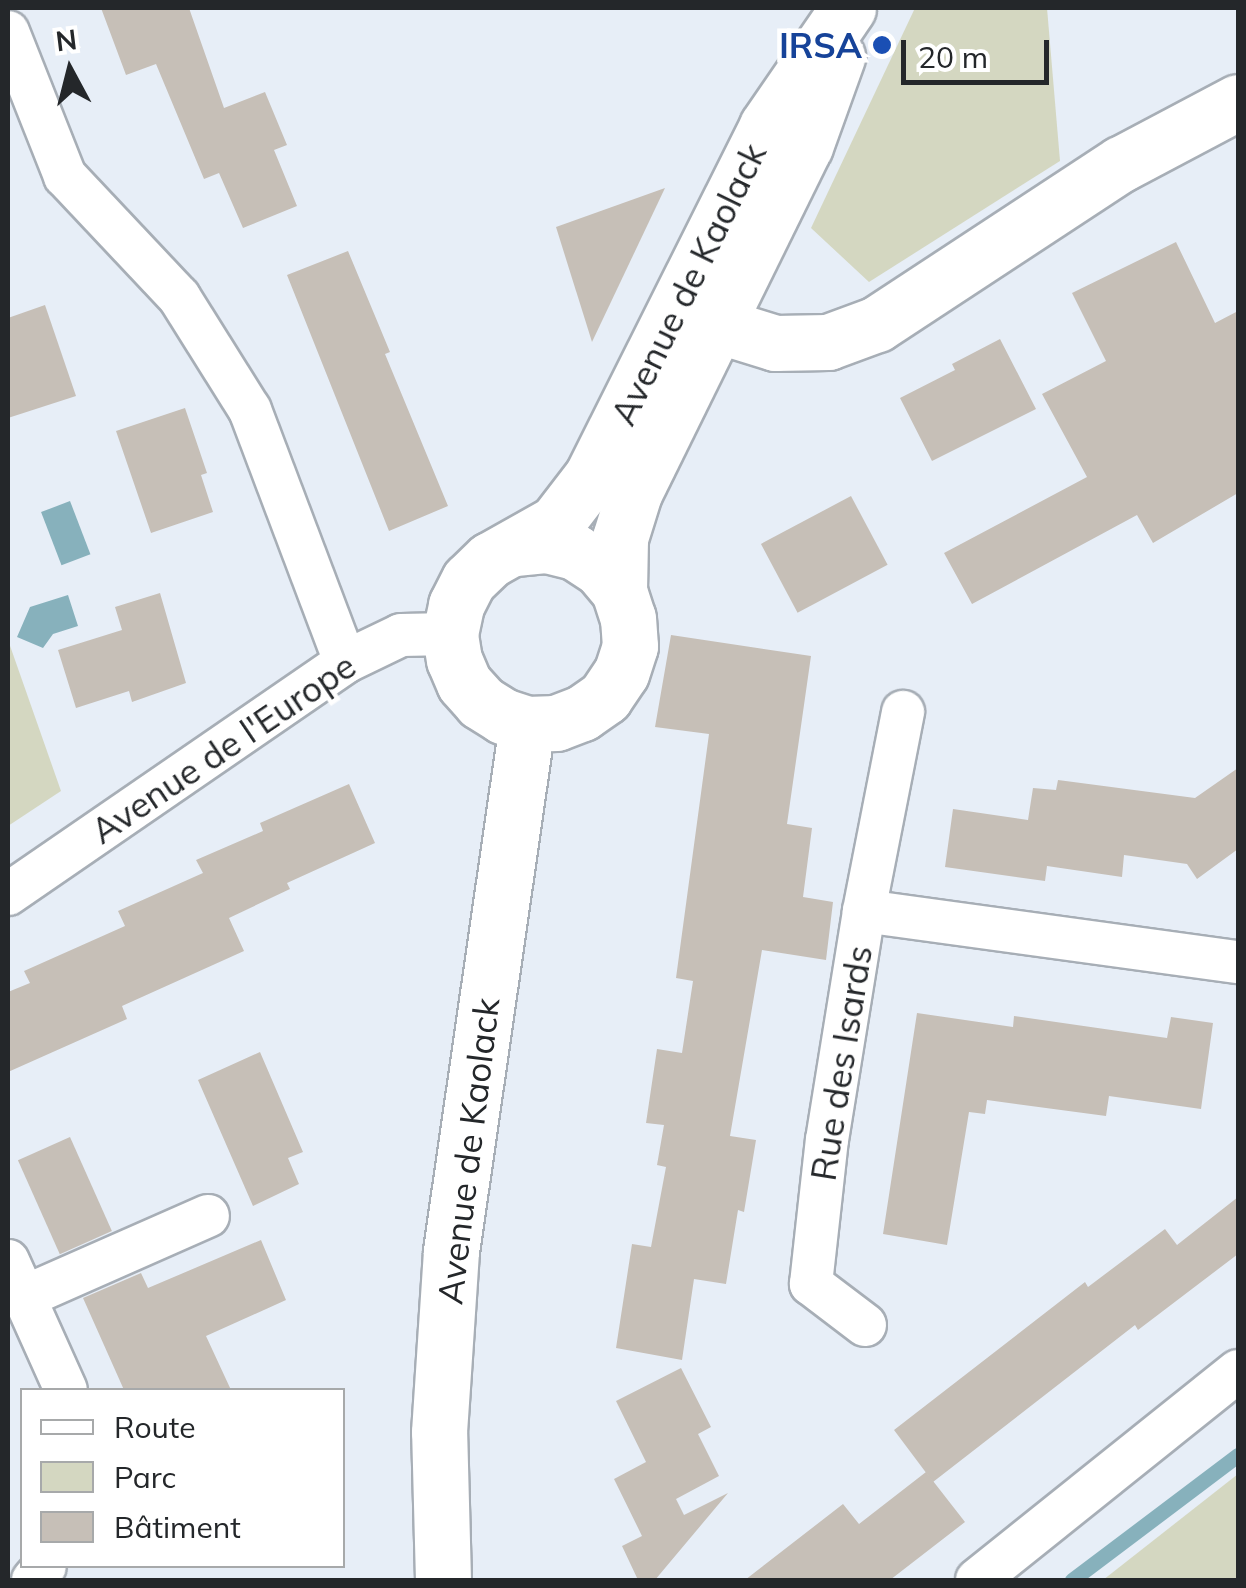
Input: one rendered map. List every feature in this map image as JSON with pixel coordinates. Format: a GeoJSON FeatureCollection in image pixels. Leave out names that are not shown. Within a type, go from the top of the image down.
{"type":"FeatureCollection","features":[{"type":"Feature","properties":{"kind":"street","name":"Avenue de Kaolack"},"geometry":{"type":"LineString","coordinates":[[443,1580],[439,1432],[451,1250],[527,724],[556,722],[582,714],[605,697],[621,674],[630,646],[628,618],[619,591],[620,538],[634,494],[805,146],[852,8]]}},
{"type":"Feature","properties":{"kind":"street","name":"Avenue de Kaolack"},"geometry":{"type":"LineString","coordinates":[[450,634],[456,606],[469,580],[490,560],[556,524],[592,476],[767,126],[852,8]]}},
{"type":"Feature","properties":{"kind":"street"},"geometry":{"type":"LineString","coordinates":[[8,32],[65,176],[179,297],[250,410],[345,662]]}},
{"type":"Feature","properties":{"kind":"street"},"geometry":{"type":"LineString","coordinates":[[1121,164],[1238,67]]}},
{"type":"Feature","properties":{"kind":"street"},"geometry":{"type":"LineString","coordinates":[[634,392],[717,325],[775,342],[828,342],[877,324],[1121,164],[1238,102]]}},
{"type":"Feature","properties":{"kind":"street"},"geometry":{"type":"LineString","coordinates":[[517,548],[546,545],[576,552],[600,568],[619,591]]}},
{"type":"Feature","properties":{"kind":"street"},"geometry":{"type":"LineString","coordinates":[[450,634],[454,660],[464,683],[482,702],[527,724]]}},
{"type":"Feature","properties":{"kind":"street","name":"Avenue de l'Europe"},"geometry":{"type":"LineString","coordinates":[[8,894],[345,662],[401,635],[450,634]]}},
{"type":"Feature","properties":{"kind":"street"},"geometry":{"type":"LineString","coordinates":[[864,912],[904,712]]}},
{"type":"Feature","properties":{"kind":"street","name":"Rue des Isards"},"geometry":{"type":"LineString","coordinates":[[865,1325],[811,1284],[827,1140],[864,912],[1238,962]]}},
{"type":"Feature","properties":{"kind":"street"},"geometry":{"type":"LineString","coordinates":[[65,1388],[16,1279],[208,1216]]}},
{"type":"Feature","properties":{"kind":"street"},"geometry":{"type":"LineString","coordinates":[[977,1580],[1238,1371]]}},
{"type":"Feature","properties":{"kind":"green space"},"geometry":{"type":"Polygon","coordinates":[[[915,8],[1047,8],[1060,161],[869,282],[811,228],[915,8]]]}},
{"type":"Feature","properties":{"kind":"green space"},"geometry":{"type":"Polygon","coordinates":[[[8,640],[61,791],[8,826],[8,640]]]}},
{"type":"Feature","properties":{"kind":"green space"},"geometry":{"type":"Polygon","coordinates":[[[1238,1474],[1238,1580],[1103,1580],[1238,1474]]]}},
{"type":"Feature","properties":{"kind":"water"},"geometry":{"type":"Polygon","coordinates":[[[70,501],[90,554],[61,565],[41,512],[70,501]]]}},
{"type":"Feature","properties":{"kind":"water"},"geometry":{"type":"Polygon","coordinates":[[[68,595],[78,626],[53,634],[43,648],[17,637],[30,607],[68,595]]]}},
{"type":"Feature","properties":{"kind":"building"},"geometry":{"type":"Polygon","coordinates":[[[101,8],[189,8],[224,108],[265,92],[287,145],[274,150],[297,206],[243,228],[219,173],[204,179],[156,64],[126,75],[101,8]]]}},
{"type":"Feature","properties":{"kind":"building"},"geometry":{"type":"Polygon","coordinates":[[[665,188],[592,342],[556,227],[665,188]]]}},
{"type":"Feature","properties":{"kind":"building"},"geometry":{"type":"Polygon","coordinates":[[[1176,242],[1215,323],[1238,311],[1238,493],[1153,543],[1137,515],[972,604],[944,553],[1087,477],[1042,394],[1106,361],[1072,293],[1176,242]]]}},
{"type":"Feature","properties":{"kind":"building"},"geometry":{"type":"Polygon","coordinates":[[[348,251],[390,352],[385,354],[448,506],[389,531],[287,275],[348,251]]]}},
{"type":"Feature","properties":{"kind":"building"},"geometry":{"type":"Polygon","coordinates":[[[45,305],[76,396],[8,418],[8,318],[45,305]]]}},
{"type":"Feature","properties":{"kind":"building"},"geometry":{"type":"Polygon","coordinates":[[[1000,339],[1036,409],[932,461],[900,398],[955,370],[952,364],[1000,339]]]}},
{"type":"Feature","properties":{"kind":"building"},"geometry":{"type":"Polygon","coordinates":[[[185,408],[207,473],[201,475],[213,512],[151,533],[116,431],[185,408]]]}},
{"type":"Feature","properties":{"kind":"building"},"geometry":{"type":"Polygon","coordinates":[[[851,496],[888,565],[798,613],[761,544],[851,496]]]}},
{"type":"Feature","properties":{"kind":"building"},"geometry":{"type":"Polygon","coordinates":[[[160,593],[186,683],[132,702],[129,691],[76,708],[58,650],[122,630],[115,607],[160,593]]]}},
{"type":"Feature","properties":{"kind":"building"},"geometry":{"type":"Polygon","coordinates":[[[671,635],[811,656],[787,824],[812,828],[803,897],[833,902],[826,960],[762,950],[730,1136],[756,1140],[744,1212],[738,1210],[726,1284],[694,1279],[682,1360],[616,1348],[632,1244],[651,1247],[666,1167],[657,1165],[664,1125],[646,1123],[657,1049],[682,1053],[693,981],[676,978],[709,734],[655,727],[671,635]]]}},
{"type":"Feature","properties":{"kind":"building"},"geometry":{"type":"Polygon","coordinates":[[[1238,768],[1238,849],[1197,879],[1187,864],[1124,855],[1122,877],[1047,866],[1045,881],[945,867],[953,809],[1028,820],[1033,788],[1056,790],[1058,780],[1195,798],[1238,768]]]}},
{"type":"Feature","properties":{"kind":"building"},"geometry":{"type":"Polygon","coordinates":[[[349,784],[375,843],[287,883],[290,889],[229,918],[244,951],[122,1006],[127,1019],[8,1072],[8,992],[30,983],[24,971],[125,926],[118,911],[203,873],[196,860],[263,831],[260,823],[349,784]]]}},
{"type":"Feature","properties":{"kind":"building"},"geometry":{"type":"Polygon","coordinates":[[[917,1013],[1013,1027],[1014,1016],[1167,1038],[1171,1017],[1213,1023],[1201,1109],[1109,1096],[1106,1116],[987,1100],[985,1114],[969,1112],[947,1245],[883,1234],[917,1013]]]}},
{"type":"Feature","properties":{"kind":"building"},"geometry":{"type":"Polygon","coordinates":[[[260,1052],[303,1152],[288,1158],[299,1184],[253,1206],[198,1080],[260,1052]]]}},
{"type":"Feature","properties":{"kind":"building"},"geometry":{"type":"Polygon","coordinates":[[[70,1137],[112,1231],[60,1254],[18,1160],[70,1137]]]}},
{"type":"Feature","properties":{"kind":"building"},"geometry":{"type":"Polygon","coordinates":[[[1238,1197],[1238,1254],[1138,1330],[1135,1325],[933,1482],[894,1430],[1085,1282],[1088,1287],[1165,1229],[1177,1245],[1238,1197]]]}},
{"type":"Feature","properties":{"kind":"building"},"geometry":{"type":"Polygon","coordinates":[[[261,1240],[286,1300],[206,1336],[230,1388],[123,1388],[83,1298],[141,1273],[148,1288],[261,1240]]]}},
{"type":"Feature","properties":{"kind":"building"},"geometry":{"type":"Polygon","coordinates":[[[681,1368],[711,1427],[698,1434],[719,1476],[676,1499],[684,1515],[728,1493],[655,1580],[638,1580],[622,1546],[642,1536],[614,1479],[646,1462],[616,1401],[681,1368]]]}},
{"type":"Feature","properties":{"kind":"building"},"geometry":{"type":"Polygon","coordinates":[[[926,1472],[965,1522],[890,1580],[745,1580],[843,1504],[859,1524],[926,1472]]]}},
{"type":"Feature","properties":{"kind":"waterway"},"geometry":{"type":"LineString","coordinates":[[1072,1580],[1238,1455]]}},
{"type":"Feature","properties":{"kind":"place","name":"IRSA"},"geometry":{"type":"Point","coordinates":[882,45]}}]}
